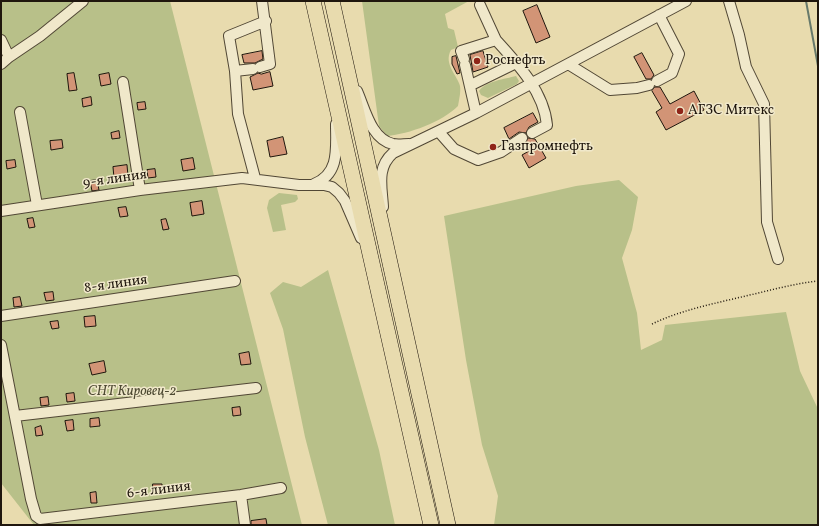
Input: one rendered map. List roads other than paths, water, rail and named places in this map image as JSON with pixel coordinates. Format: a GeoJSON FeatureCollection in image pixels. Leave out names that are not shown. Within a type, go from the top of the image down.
{"type":"FeatureCollection","features":[{"type":"Feature","properties":{"kind":"highway"},"geometry":{"type":"LineString","coordinates":[[313,1],[431,525]]}},
{"type":"Feature","properties":{"kind":"highway"},"geometry":{"type":"LineString","coordinates":[[332,1],[448,525]]}},
{"type":"Feature","properties":{"kind":"street"},"geometry":{"type":"LineString","coordinates":[[1,64],[40,36],[83,1]]}},
{"type":"Feature","properties":{"kind":"street"},"geometry":{"type":"LineString","coordinates":[[235,71],[270,64],[266,21],[262,1]]}},
{"type":"Feature","properties":{"kind":"street"},"geometry":{"type":"LineString","coordinates":[[384,238],[381,175],[382,167],[386,159],[393,153],[476,113],[686,1]]}},
{"type":"Feature","properties":{"kind":"street"},"geometry":{"type":"LineString","coordinates":[[729,1],[746,66],[764,104],[767,222],[778,259]]}},
{"type":"Feature","properties":{"kind":"street"},"geometry":{"type":"LineString","coordinates":[[480,5],[496,40],[516,63],[531,84],[546,111],[547,125],[532,133]]}},
{"type":"Feature","properties":{"kind":"street"},"geometry":{"type":"LineString","coordinates":[[568,64],[610,90],[637,88],[653,83],[672,73],[679,54],[659,15]]}},
{"type":"Feature","properties":{"kind":"street"},"geometry":{"type":"LineString","coordinates":[[255,178],[238,114],[235,71],[229,36],[266,21]]}},
{"type":"Feature","properties":{"kind":"street"},"geometry":{"type":"LineString","coordinates":[[1,40],[9,57]]}},
{"type":"Feature","properties":{"kind":"street"},"geometry":{"type":"LineString","coordinates":[[476,113],[471,85],[461,51],[496,40]]}},
{"type":"Feature","properties":{"kind":"street"},"geometry":{"type":"LineString","coordinates":[[471,85],[516,63]]}},
{"type":"Feature","properties":{"kind":"street"},"geometry":{"type":"LineString","coordinates":[[347,68],[372,128],[380,137],[392,144],[409,144]]}},
{"type":"Feature","properties":{"kind":"street"},"geometry":{"type":"LineString","coordinates":[[122,82],[140,190]]}},
{"type":"Feature","properties":{"kind":"street"},"geometry":{"type":"LineString","coordinates":[[310,186],[322,181],[331,171],[334,164],[336,152],[335,100]]}},
{"type":"Feature","properties":{"kind":"street"},"geometry":{"type":"LineString","coordinates":[[20,112],[37,206]]}},
{"type":"Feature","properties":{"kind":"street"},"geometry":{"type":"LineString","coordinates":[[439,132],[454,149],[478,160],[501,152],[522,138]]}},
{"type":"Feature","properties":{"kind":"street","name":"9-я линия"},"geometry":{"type":"LineString","coordinates":[[1,211],[140,190],[233,179],[255,178],[310,186],[324,185],[332,187],[339,192],[370,256]]}},
{"type":"Feature","properties":{"kind":"street","name":"8-я линия"},"geometry":{"type":"LineString","coordinates":[[1,316],[235,281]]}},
{"type":"Feature","properties":{"kind":"street"},"geometry":{"type":"LineString","coordinates":[[1,345],[15,416],[256,388]]}},
{"type":"Feature","properties":{"kind":"street","name":"6-я линия"},"geometry":{"type":"LineString","coordinates":[[15,416],[31,499],[36,516],[40,519],[241,495],[281,488]]}},
{"type":"Feature","properties":{"kind":"street"},"geometry":{"type":"LineString","coordinates":[[241,495],[245,525]]}},
{"type":"Feature","properties":{"kind":"waterway"},"geometry":{"type":"LineString","coordinates":[[806,1],[818,66]]}},
{"type":"Feature","properties":{"kind":"place","name":"Роснефть"},"geometry":{"type":"Point","coordinates":[477,61]}},
{"type":"Feature","properties":{"kind":"place","name":"АГЗС Митекс"},"geometry":{"type":"Point","coordinates":[680,111]}},
{"type":"Feature","properties":{"kind":"place","name":"Газпромнефть"},"geometry":{"type":"Point","coordinates":[493,147]}},
{"type":"Feature","properties":{"kind":"park label","name":"СНТ Кировец-2"},"geometry":{"type":"Point","coordinates":[132,392]}}]}
